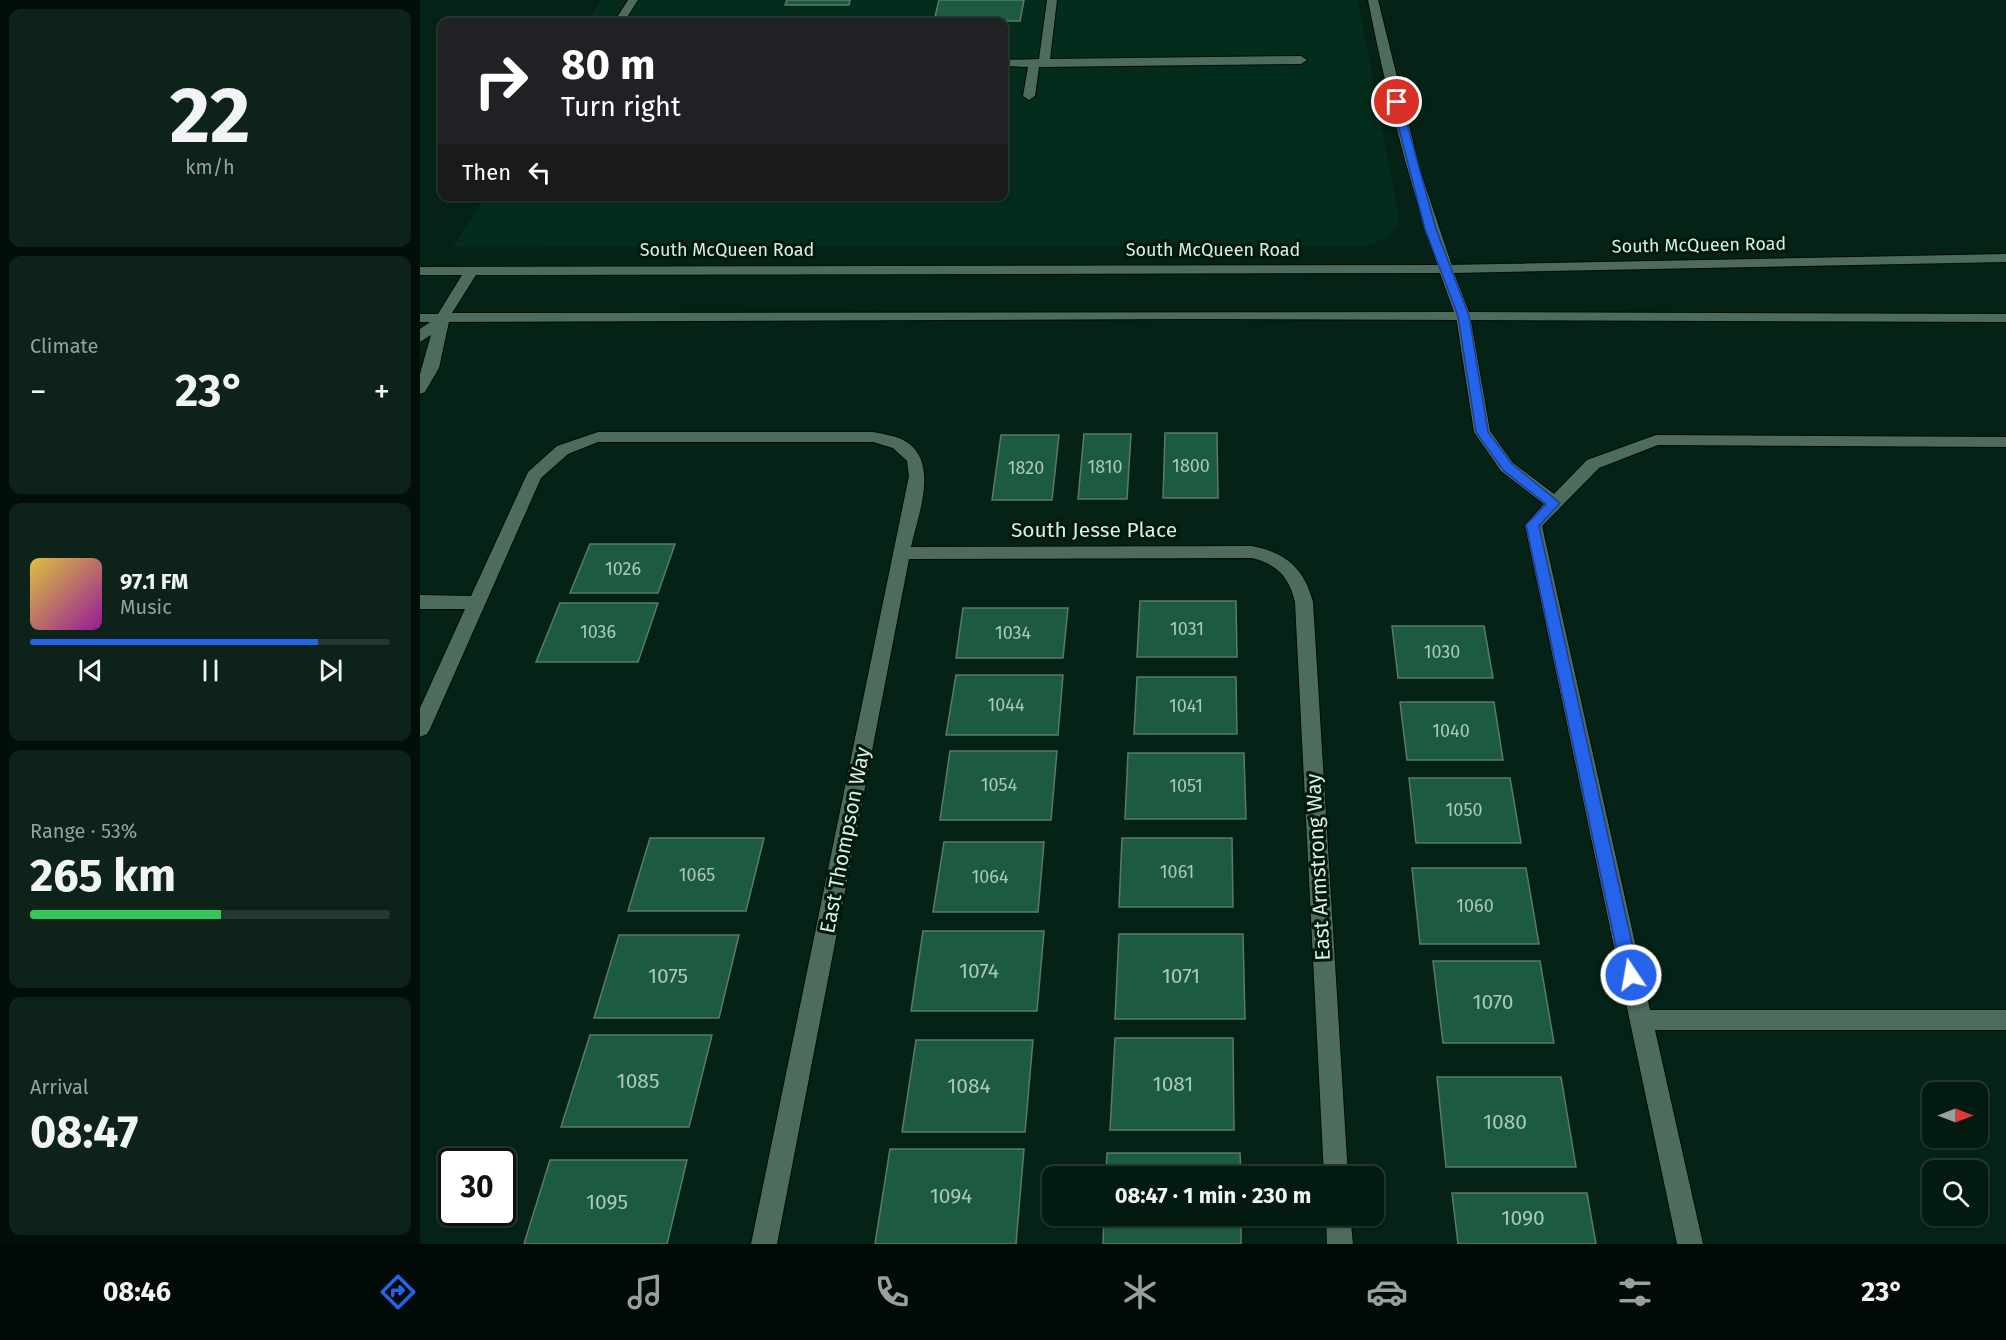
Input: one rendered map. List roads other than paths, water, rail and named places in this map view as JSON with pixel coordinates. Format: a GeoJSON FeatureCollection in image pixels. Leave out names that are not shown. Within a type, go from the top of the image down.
{"type":"FeatureCollection","features":[{"type":"Feature","properties":{"kind":"street"},"geometry":{"type":"LineString","coordinates":[[622,18],[633,0]]}},
{"type":"Feature","properties":{"kind":"street"},"geometry":{"type":"LineString","coordinates":[[1029,96],[1039,63],[1052,0]]}},
{"type":"Feature","properties":{"kind":"street"},"geometry":{"type":"LineString","coordinates":[[1373,0],[1430,229],[1463,316],[1482,432],[1507,467],[1554,503]]}},
{"type":"Feature","properties":{"kind":"street"},"geometry":{"type":"LineString","coordinates":[[1008,63],[1301,60]]}},
{"type":"Feature","properties":{"kind":"street","name":"South McQueen Road"},"geometry":{"type":"LineString","coordinates":[[420,271],[1446,269],[2006,258]]}},
{"type":"Feature","properties":{"kind":"street"},"geometry":{"type":"LineString","coordinates":[[420,337],[443,317],[472,271]]}},
{"type":"Feature","properties":{"kind":"street"},"geometry":{"type":"LineString","coordinates":[[420,318],[1463,316],[2006,318]]}},
{"type":"Feature","properties":{"kind":"street"},"geometry":{"type":"LineString","coordinates":[[420,389],[431,368],[443,317]]}},
{"type":"Feature","properties":{"kind":"street","name":"East Thompson Way"},"geometry":{"type":"LineString","coordinates":[[477,603],[534,476],[554,454],[573,443],[612,436],[859,437],[888,440],[899,444],[908,450],[918,466],[764,1244]]}},
{"type":"Feature","properties":{"kind":"street"},"geometry":{"type":"LineString","coordinates":[[1690,1244],[1533,525],[1593,464],[1656,440],[2006,442]]}},
{"type":"Feature","properties":{"kind":"street","name":"South Jesse Place"},"geometry":{"type":"LineString","coordinates":[[902,553],[1237,552],[1264,555],[1284,565]]}},
{"type":"Feature","properties":{"kind":"street","name":"East Armstrong Way"},"geometry":{"type":"LineString","coordinates":[[1284,565],[1299,581],[1304,602],[1335,1166]]}},
{"type":"Feature","properties":{"kind":"street"},"geometry":{"type":"LineString","coordinates":[[420,602],[477,603],[420,729]]}},
{"type":"Feature","properties":{"kind":"street"},"geometry":{"type":"LineString","coordinates":[[1640,1020],[2006,1020]]}},
{"type":"Feature","properties":{"kind":"street"},"geometry":{"type":"LineString","coordinates":[[1339,1226],[1340,1244]]}}]}
